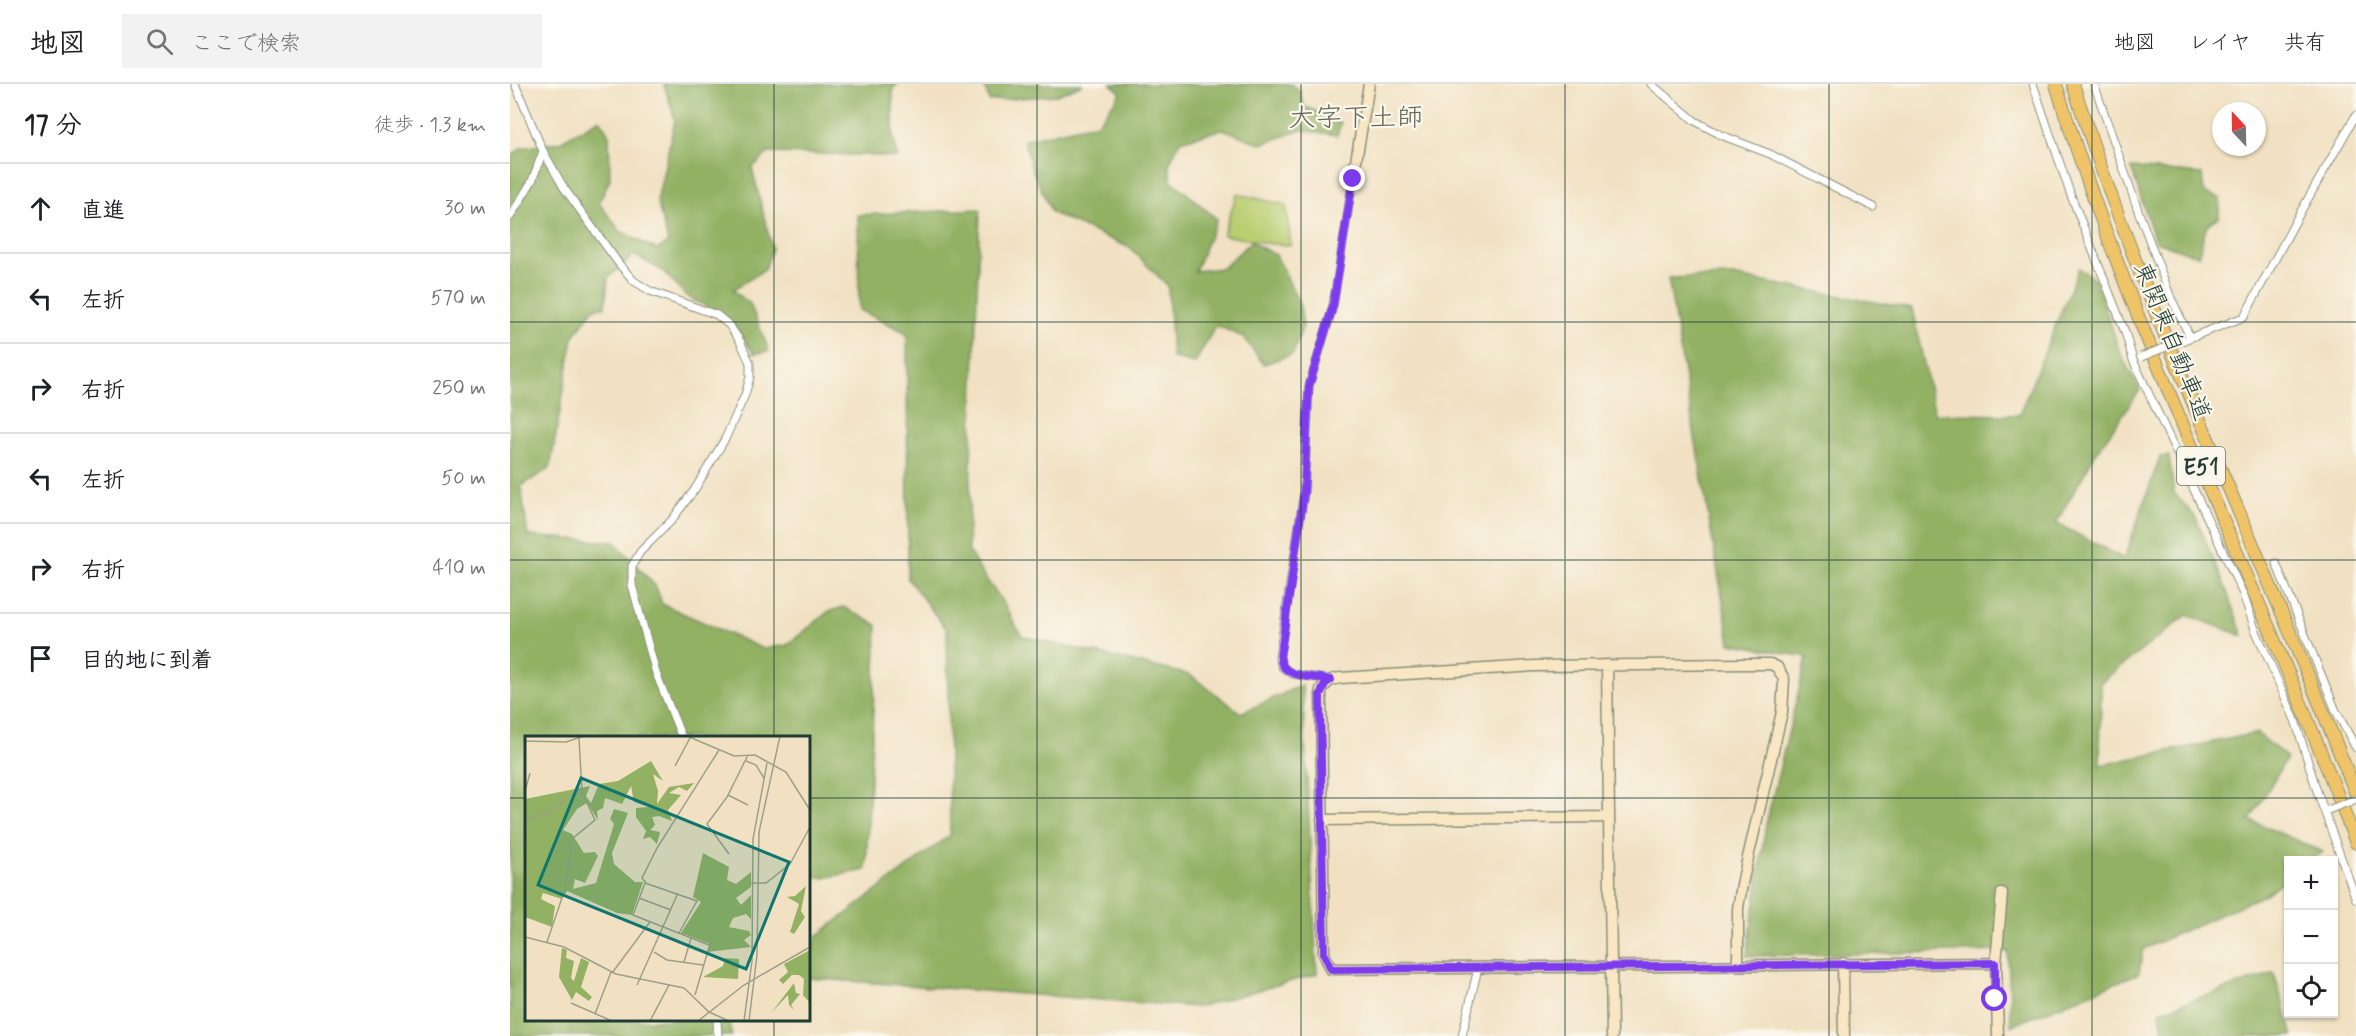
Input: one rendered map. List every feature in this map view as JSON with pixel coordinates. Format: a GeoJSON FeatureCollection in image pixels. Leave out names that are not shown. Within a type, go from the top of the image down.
{"type":"FeatureCollection","features":[{"type":"Feature","properties":{"kind":"highway","name":"東関東自動車道"},"geometry":{"type":"LineString","coordinates":[[2056,84],[2097,206],[2139,317],[2356,843]]}},
{"type":"Feature","properties":{"kind":"highway","name":"東関東自動車道"},"geometry":{"type":"LineString","coordinates":[[2073,84],[2153,303],[2356,797]]}},
{"type":"Feature","properties":{"kind":"street"},"geometry":{"type":"LineString","coordinates":[[515,84],[543,151],[564,188],[608,251],[627,273],[650,291],[717,315],[729,325],[740,341],[750,363],[750,376],[745,395],[719,449],[695,489],[671,521],[640,552],[632,566],[632,585],[656,673],[681,736]]}},
{"type":"Feature","properties":{"kind":"street"},"geometry":{"type":"LineString","coordinates":[[1369,84],[1333,306],[1309,386],[1304,492],[1279,657],[1282,667],[1293,674],[1331,680],[1534,666],[1770,664],[1777,667],[1782,673],[1784,688],[1782,712],[1740,898],[1737,937],[1738,964]]}},
{"type":"Feature","properties":{"kind":"street"},"geometry":{"type":"LineString","coordinates":[[1651,84],[1695,121],[1721,135],[1790,164],[1873,207]]}},
{"type":"Feature","properties":{"kind":"street"},"geometry":{"type":"LineString","coordinates":[[2033,84],[2070,193],[2125,332],[2133,360],[2243,594],[2255,629],[2295,720],[2356,899]]}},
{"type":"Feature","properties":{"kind":"street"},"geometry":{"type":"LineString","coordinates":[[2094,84],[2187,339]]}},
{"type":"Feature","properties":{"kind":"street"},"geometry":{"type":"LineString","coordinates":[[2133,360],[2244,317],[2356,115]]}},
{"type":"Feature","properties":{"kind":"street"},"geometry":{"type":"LineString","coordinates":[[510,217],[532,180],[543,151]]}},
{"type":"Feature","properties":{"kind":"street"},"geometry":{"type":"LineString","coordinates":[[2276,563],[2336,711],[2356,748]]}},
{"type":"Feature","properties":{"kind":"street"},"geometry":{"type":"LineString","coordinates":[[1607,665],[1612,1036]]}},
{"type":"Feature","properties":{"kind":"street"},"geometry":{"type":"LineString","coordinates":[[1331,680],[1325,684],[1320,695],[1324,954],[1331,969],[1995,963]]}},
{"type":"Feature","properties":{"kind":"street"},"geometry":{"type":"LineString","coordinates":[[2326,811],[2356,797]]}},
{"type":"Feature","properties":{"kind":"street"},"geometry":{"type":"LineString","coordinates":[[1322,820],[1609,817]]}},
{"type":"Feature","properties":{"kind":"street"},"geometry":{"type":"LineString","coordinates":[[1998,1036],[1995,963],[2002,893]]}},
{"type":"Feature","properties":{"kind":"street"},"geometry":{"type":"LineString","coordinates":[[1843,963],[1844,1036]]}},
{"type":"Feature","properties":{"kind":"street"},"geometry":{"type":"LineString","coordinates":[[1462,1036],[1478,968]]}},
{"type":"Feature","properties":{"kind":"street"},"geometry":{"type":"LineString","coordinates":[[717,1021],[718,1036]]}},
{"type":"Feature","properties":{"kind":"green space"},"geometry":{"type":"Polygon","coordinates":[[[664,84],[898,84],[893,88],[893,137],[898,158],[867,155],[768,153],[752,168],[772,249],[765,269],[733,290],[750,304],[769,351],[754,354],[730,319],[686,296],[663,271],[634,255],[608,278],[605,307],[594,308],[573,337],[550,468],[521,486],[528,536],[615,542],[656,587],[662,604],[763,649],[787,645],[828,612],[843,607],[877,625],[866,870],[823,878],[810,877],[810,736],[525,736],[525,1021],[728,1021],[732,1036],[510,1036],[510,158],[521,148],[560,142],[600,119],[609,135],[610,179],[599,203],[620,231],[657,250],[668,242],[657,201],[675,120],[664,84]]]}},
{"type":"Feature","properties":{"kind":"green space"},"geometry":{"type":"Polygon","coordinates":[[[984,84],[1083,84],[1057,95],[989,101],[984,84]]]}},
{"type":"Feature","properties":{"kind":"green space"},"geometry":{"type":"Polygon","coordinates":[[[1111,84],[1291,84],[1300,91],[1304,106],[1341,123],[1337,135],[1301,130],[1261,144],[1223,129],[1180,141],[1169,164],[1171,180],[1217,219],[1195,271],[1222,268],[1251,242],[1276,255],[1300,305],[1303,326],[1293,354],[1264,364],[1243,337],[1216,325],[1195,363],[1172,358],[1168,286],[1130,248],[1052,213],[1032,169],[1024,140],[1098,123],[1121,93],[1111,84]]]}},
{"type":"Feature","properties":{"kind":"green space"},"geometry":{"type":"Polygon","coordinates":[[[2131,168],[2202,174],[2204,193],[2220,198],[2219,217],[2207,225],[2198,256],[2155,241],[2131,168]]]}},
{"type":"Feature","properties":{"kind":"green space"},"geometry":{"type":"Polygon","coordinates":[[[1237,194],[1286,205],[1291,245],[1223,235],[1237,194]]]}},
{"type":"Feature","properties":{"kind":"green space"},"geometry":{"type":"Polygon","coordinates":[[[980,209],[968,549],[1022,636],[1190,675],[1241,713],[1302,685],[1317,974],[1198,1007],[810,978],[810,941],[950,835],[947,630],[908,579],[907,333],[859,310],[858,215],[980,209]]]}},
{"type":"Feature","properties":{"kind":"green space"},"geometry":{"type":"Polygon","coordinates":[[[2079,268],[2096,280],[2120,353],[2140,390],[2096,453],[2056,523],[2124,559],[2160,457],[2169,456],[2174,493],[2196,518],[2243,636],[2187,615],[2101,682],[2100,765],[2257,733],[2287,758],[2250,820],[2323,852],[2317,856],[2284,856],[2284,880],[2266,894],[2143,949],[2139,973],[2011,1026],[2008,951],[1747,956],[1766,824],[1807,657],[1730,643],[1668,278],[1732,276],[1912,309],[1935,414],[2019,415],[2079,268]]]}},
{"type":"Feature","properties":{"kind":"green space"},"geometry":{"type":"Polygon","coordinates":[[[2274,973],[2284,1006],[2284,1018],[2288,1018],[2293,1036],[2163,1036],[2160,1011],[2274,973]]]}},
{"type":"Feature","properties":{"kind":"district","name":"大字下土師"},"geometry":{"type":"Point","coordinates":[1356,117]}},
{"type":"Feature","properties":{"kind":"route"},"geometry":{"type":"LineString","coordinates":[[1353,179],[1333,306],[1309,386],[1304,492],[1279,657],[1282,667],[1293,674],[1331,680],[1325,684],[1320,695],[1324,954],[1331,969],[1995,963],[1995,999]]}}]}
